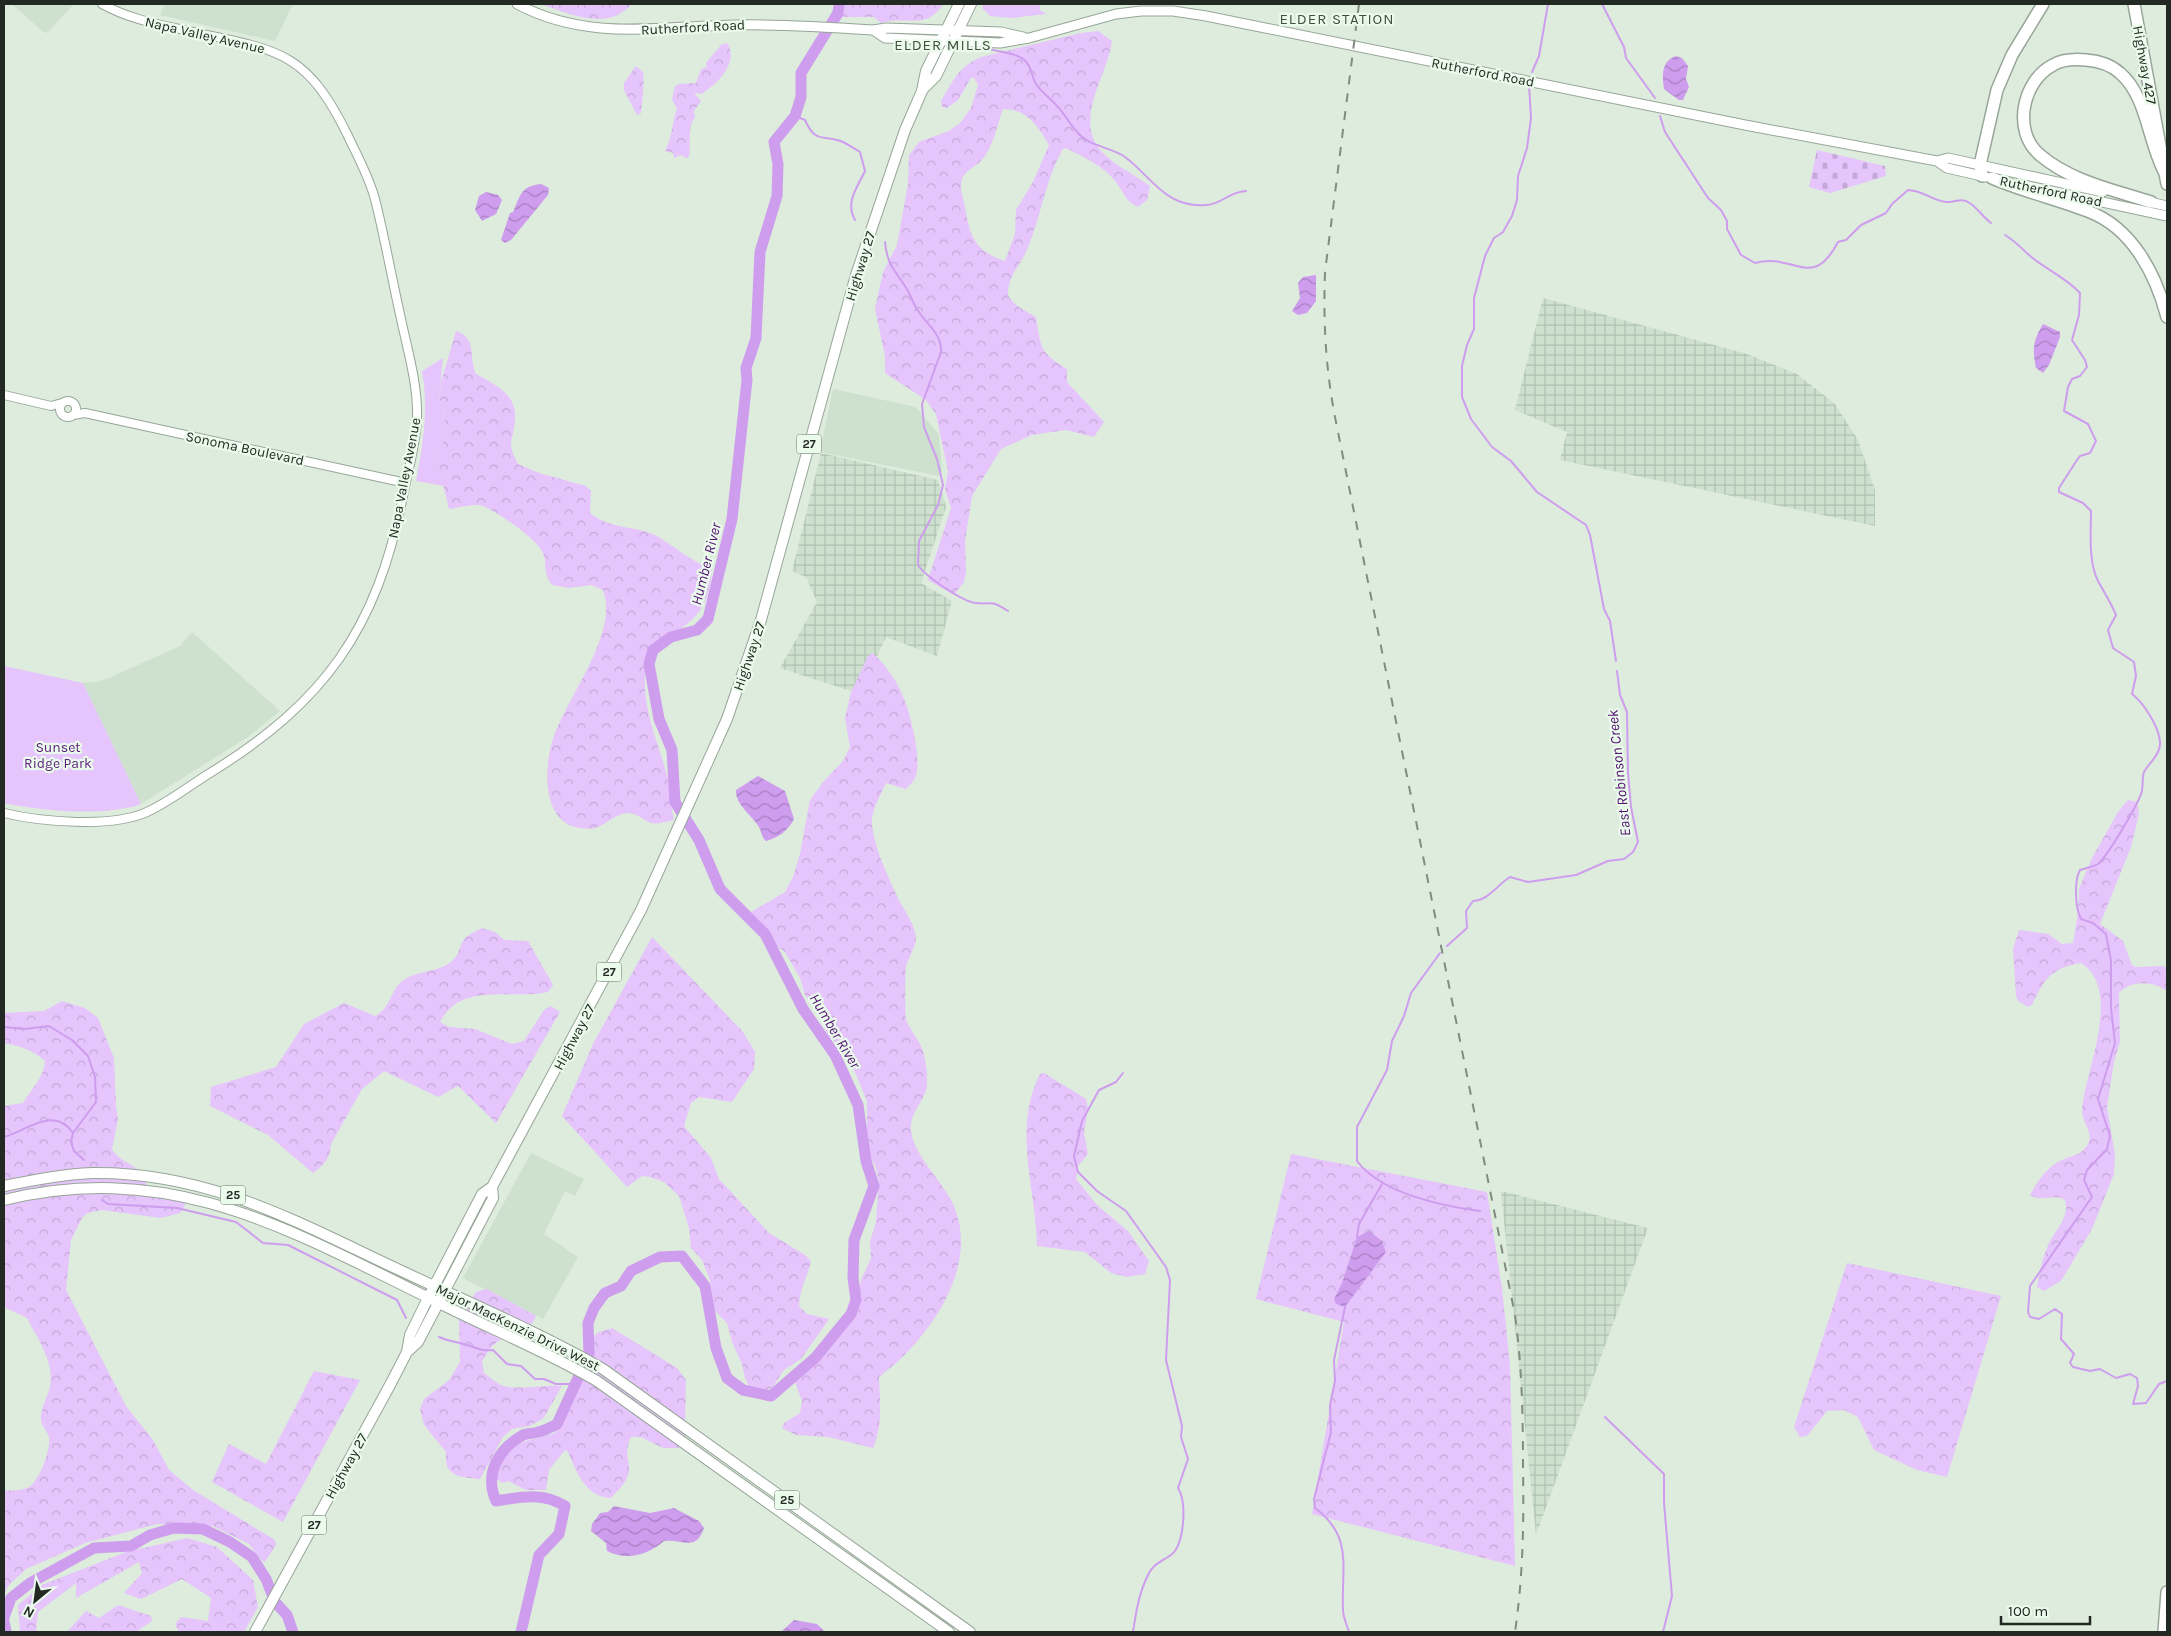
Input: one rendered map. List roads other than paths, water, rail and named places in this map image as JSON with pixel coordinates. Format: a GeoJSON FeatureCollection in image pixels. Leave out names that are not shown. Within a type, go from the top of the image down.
{"type":"FeatureCollection","features":[{"type":"Feature","properties":{"kind":"highway"},"geometry":{"type":"LineString","coordinates":[[2043,4],[2016,48],[1997,90],[1985,173],[2014,188],[2092,212],[2124,234],[2153,274],[2167,317]]}},
{"type":"Feature","properties":{"kind":"highway","name":"Highway 427"},"geometry":{"type":"LineString","coordinates":[[2134,4],[2166,180]]}},
{"type":"Feature","properties":{"kind":"highway"},"geometry":{"type":"LineString","coordinates":[[2151,202],[2057,168],[2038,154],[2027,135],[2022,116],[2029,90],[2042,72],[2053,64],[2071,59],[2107,64],[2120,73],[2136,92],[2156,158],[2166,180]]}},
{"type":"Feature","properties":{"kind":"highway"},"geometry":{"type":"LineString","coordinates":[[2164,1632],[2167,1592]]}},
{"type":"Feature","properties":{"kind":"main road","name":"Rutherford Road"},"geometry":{"type":"LineString","coordinates":[[517,4],[562,22],[611,30],[731,25],[796,26],[873,30],[886,28],[1001,32],[1029,38]]}},
{"type":"Feature","properties":{"kind":"main road","name":"Highway 27"},"geometry":{"type":"LineString","coordinates":[[255,1632],[407,1352],[410,1335],[482,1194],[492,1187],[641,910],[694,796],[727,719],[761,620],[856,275],[905,130],[922,91],[926,71],[959,4]]}},
{"type":"Feature","properties":{"kind":"main road","name":"Highway 27"},"geometry":{"type":"LineString","coordinates":[[922,91],[936,76],[971,4]]}},
{"type":"Feature","properties":{"kind":"main road","name":"Rutherford Road"},"geometry":{"type":"LineString","coordinates":[[873,30],[885,38],[1000,43],[1029,38],[1124,13],[1173,12],[1206,16],[1745,125],[1937,161],[1948,158],[1985,173],[2167,216]]}},
{"type":"Feature","properties":{"kind":"main road","name":"Rutherford Road"},"geometry":{"type":"LineString","coordinates":[[1985,173],[2167,206]]}},
{"type":"Feature","properties":{"kind":"main road","name":"Major MacKenzie Drive West"},"geometry":{"type":"LineString","coordinates":[[4,1186],[92,1173],[151,1176],[197,1185],[260,1205],[483,1309],[603,1369],[970,1632]]}},
{"type":"Feature","properties":{"kind":"main road","name":"Major MacKenzie Drive West"},"geometry":{"type":"LineString","coordinates":[[4,1200],[55,1190],[113,1187],[166,1192],[194,1198],[265,1221],[477,1321],[597,1381],[949,1632]]}},
{"type":"Feature","properties":{"kind":"main road","name":"Highway 27"},"geometry":{"type":"LineString","coordinates":[[407,1352],[418,1342],[439,1303],[493,1198],[492,1187]]}},
{"type":"Feature","properties":{"kind":"street","name":"Napa Valley Avenue"},"geometry":{"type":"LineString","coordinates":[[4,813],[34,819],[78,820],[114,820],[137,816],[162,803],[244,752],[284,722],[328,674],[350,644],[368,611],[387,564],[406,483],[417,419],[412,371],[374,193],[329,100],[309,75],[278,53],[244,43],[132,18],[102,4]]}},
{"type":"Feature","properties":{"kind":"street"},"geometry":{"type":"LineString","coordinates":[[4,395],[51,406],[66,417],[73,416],[76,411],[75,406],[69,401],[51,406]]}},
{"type":"Feature","properties":{"kind":"street"},"geometry":{"type":"LineString","coordinates":[[61,414],[59,409],[62,403]]}},
{"type":"Feature","properties":{"kind":"street","name":"Sonoma Boulevard"},"geometry":{"type":"LineString","coordinates":[[75,406],[85,413],[406,483]]}},
{"type":"Feature","properties":{"kind":"street","name":"Sonoma Boulevard"},"geometry":{"type":"LineString","coordinates":[[73,416],[85,413]]}},
{"type":"Feature","properties":{"kind":"water"},"geometry":{"type":"Polygon","coordinates":[[[1676,56],[1682,58],[1688,66],[1686,79],[1689,87],[1683,100],[1679,100],[1664,89],[1663,74],[1665,65],[1671,58],[1676,56]]]}},
{"type":"Feature","properties":{"kind":"water"},"geometry":{"type":"Polygon","coordinates":[[[541,184],[549,188],[548,195],[511,240],[505,243],[501,240],[510,213],[513,212],[519,197],[529,187],[541,184]]]}},
{"type":"Feature","properties":{"kind":"water"},"geometry":{"type":"Polygon","coordinates":[[[486,192],[498,195],[502,200],[496,214],[482,221],[475,210],[479,196],[486,192]]]}},
{"type":"Feature","properties":{"kind":"water"},"geometry":{"type":"Polygon","coordinates":[[[1316,275],[1316,301],[1307,313],[1298,315],[1292,311],[1300,298],[1298,283],[1303,277],[1316,275]]]}},
{"type":"Feature","properties":{"kind":"water"},"geometry":{"type":"Polygon","coordinates":[[[2043,324],[2060,332],[2060,337],[2049,365],[2043,373],[2036,368],[2034,350],[2035,340],[2043,324]]]}},
{"type":"Feature","properties":{"kind":"water"},"geometry":{"type":"Polygon","coordinates":[[[758,776],[785,791],[794,819],[782,833],[766,841],[759,827],[738,801],[736,795],[736,790],[758,776]]]}},
{"type":"Feature","properties":{"kind":"water"},"geometry":{"type":"Polygon","coordinates":[[[1369,1231],[1382,1241],[1386,1252],[1345,1307],[1336,1304],[1334,1299],[1342,1283],[1357,1237],[1369,1231]]]}},
{"type":"Feature","properties":{"kind":"water"},"geometry":{"type":"Polygon","coordinates":[[[614,1506],[650,1513],[674,1508],[699,1521],[704,1528],[701,1535],[693,1542],[664,1541],[644,1553],[622,1556],[607,1551],[606,1543],[591,1531],[592,1524],[600,1513],[608,1512],[614,1506]]]}},
{"type":"Feature","properties":{"kind":"water"},"geometry":{"type":"Polygon","coordinates":[[[794,1620],[817,1624],[825,1632],[781,1632],[794,1620]]]}},
{"type":"Feature","properties":{"kind":"waterway","name":"Humber River"},"geometry":{"type":"LineString","coordinates":[[521,1632],[539,1555],[559,1534],[565,1506],[540,1497],[523,1497],[496,1501],[493,1491],[493,1472],[500,1455],[514,1441],[525,1434],[543,1431],[557,1424],[589,1354],[588,1323],[594,1308],[605,1293],[621,1286],[631,1271],[660,1257],[682,1256],[705,1286],[716,1348],[727,1378],[743,1390],[771,1396],[815,1358],[851,1314],[856,1300],[853,1278],[854,1240],[874,1186],[866,1161],[858,1105],[835,1055],[803,1009],[765,934],[720,889],[699,840],[675,802],[672,750],[659,719],[649,664],[653,650],[671,637],[697,630],[708,619],[732,519],[747,380],[746,368],[756,338],[760,252],[777,196],[778,164],[774,142],[795,116],[801,97],[801,73],[838,13],[839,4]]}},
{"type":"Feature","properties":{"kind":"waterway","name":"East Robinson Creek"},"geometry":{"type":"LineString","coordinates":[[1532,72],[1539,56],[1548,4]]}},
{"type":"Feature","properties":{"kind":"waterway"},"geometry":{"type":"LineString","coordinates":[[1602,4],[1624,47],[1626,58],[1655,98]]}},
{"type":"Feature","properties":{"kind":"waterway"},"geometry":{"type":"LineString","coordinates":[[988,49],[1015,55],[1024,60],[1029,65],[1038,87],[1060,109],[1083,138],[1125,157],[1170,197],[1193,205],[1207,205],[1217,203],[1234,193],[1246,191]]}},
{"type":"Feature","properties":{"kind":"waterway","name":"East Robinson Creek"},"geometry":{"type":"LineString","coordinates":[[1529,85],[1531,118],[1527,148],[1518,176],[1517,200],[1512,216],[1503,232],[1494,238],[1485,256],[1474,298],[1474,329],[1467,345],[1462,366],[1462,397],[1471,419],[1492,447],[1511,461],[1537,492],[1586,525],[1590,535],[1604,609],[1610,621],[1616,661]]}},
{"type":"Feature","properties":{"kind":"waterway"},"geometry":{"type":"LineString","coordinates":[[795,116],[805,120],[809,128],[817,136],[843,142],[860,152],[865,171],[853,195],[851,207],[855,220]]}},
{"type":"Feature","properties":{"kind":"waterway"},"geometry":{"type":"LineString","coordinates":[[1660,116],[1665,132],[1708,198],[1721,210],[1727,221],[1727,229],[1741,255],[1755,263],[1781,262],[1811,268],[1820,265],[1829,257],[1838,242],[1846,240],[1861,225],[1886,213],[1892,204],[1908,190],[1913,190],[1941,201],[1964,200],[1991,223]]}},
{"type":"Feature","properties":{"kind":"waterway"},"geometry":{"type":"LineString","coordinates":[[2005,235],[2080,293],[2079,315],[2072,340],[2085,360],[2087,367],[2080,376],[2072,379],[2068,387],[2064,411],[2088,424],[2096,441],[2090,453],[2080,456],[2077,460],[2059,488],[2059,492],[2083,503],[2091,511],[2093,565],[2098,581],[2116,615],[2108,630],[2113,648],[2134,662],[2136,676],[2132,694],[2150,716],[2157,729],[2160,742],[2157,754],[2144,772],[2140,797],[2115,841],[2098,864],[2080,870],[2078,875],[2076,894],[2079,914],[2081,919],[2093,923],[2106,934],[2111,961],[2111,1008],[2115,1043],[2098,1099],[2110,1136],[2107,1149],[2087,1170],[2084,1180],[2092,1197],[2030,1286],[2028,1312],[2030,1317],[2039,1319],[2055,1309],[2062,1314],[2061,1339],[2074,1354],[2070,1363],[2073,1367],[2090,1371],[2100,1369],[2116,1378],[2130,1374],[2137,1378],[2138,1386],[2133,1404],[2146,1403],[2159,1384],[2167,1381]]}},
{"type":"Feature","properties":{"kind":"waterway"},"geometry":{"type":"LineString","coordinates":[[885,242],[890,263],[908,291],[917,310],[937,335],[941,346],[941,352],[922,404],[924,427],[937,459],[943,485],[938,505],[919,541],[918,565],[936,582],[962,598],[970,602],[995,604],[1008,611]]}},
{"type":"Feature","properties":{"kind":"waterway","name":"East Robinson Creek"},"geometry":{"type":"LineString","coordinates":[[1447,946],[1467,928],[1466,911],[1473,901],[1484,898],[1510,877],[1528,882],[1576,875],[1608,861],[1624,859],[1633,852],[1638,842],[1631,807],[1628,773],[1627,712],[1620,695],[1617,671]]}},
{"type":"Feature","properties":{"kind":"waterway","name":"East Robinson Creek"},"geometry":{"type":"LineString","coordinates":[[1440,953],[1411,993],[1404,1016],[1392,1041],[1387,1070],[1357,1127],[1357,1161],[1381,1182],[1396,1190],[1448,1206],[1480,1211]]}},
{"type":"Feature","properties":{"kind":"waterway"},"geometry":{"type":"LineString","coordinates":[[4,1027],[25,1029],[49,1026],[72,1040],[88,1056],[95,1077],[96,1102],[73,1133],[71,1142],[74,1151],[84,1160]]}},
{"type":"Feature","properties":{"kind":"waterway"},"geometry":{"type":"LineString","coordinates":[[1123,1073],[1116,1082],[1099,1090],[1082,1121],[1074,1156],[1078,1172],[1097,1191],[1126,1211],[1166,1267],[1170,1280],[1166,1360],[1182,1426],[1181,1437],[1188,1459],[1178,1488],[1183,1502],[1181,1538],[1175,1551],[1149,1573],[1140,1595],[1133,1632]]}},
{"type":"Feature","properties":{"kind":"waterway"},"geometry":{"type":"LineString","coordinates":[[4,1137],[49,1120],[66,1125],[73,1133]]}},
{"type":"Feature","properties":{"kind":"waterway"},"geometry":{"type":"LineString","coordinates":[[1357,1237],[1359,1224],[1382,1184]]}},
{"type":"Feature","properties":{"kind":"waterway"},"geometry":{"type":"LineString","coordinates":[[102,1200],[108,1204],[177,1208],[236,1222],[263,1243],[288,1245],[397,1300],[406,1318]]}},
{"type":"Feature","properties":{"kind":"waterway"},"geometry":{"type":"LineString","coordinates":[[1345,1307],[1334,1360],[1335,1381],[1330,1405],[1331,1432],[1314,1499],[1315,1508],[1336,1530],[1340,1542],[1344,1567],[1343,1613],[1349,1632]]}},
{"type":"Feature","properties":{"kind":"waterway"},"geometry":{"type":"LineString","coordinates":[[439,1337],[481,1350],[493,1350],[507,1364],[521,1366],[535,1379],[544,1379],[556,1384],[574,1384]]}},
{"type":"Feature","properties":{"kind":"waterway","name":"East Robinson Creek"},"geometry":{"type":"LineString","coordinates":[[1605,1417],[1664,1474],[1664,1503],[1672,1596],[1663,1632]]}},
{"type":"Feature","properties":{"kind":"waterway","name":"Humber River"},"geometry":{"type":"LineString","coordinates":[[4,1617],[11,1598],[30,1583],[94,1548],[131,1546],[150,1535],[174,1528],[203,1529],[230,1542],[252,1557],[266,1579],[275,1602],[287,1615],[293,1632]]}},
{"type":"Feature","properties":{"kind":"waterway","name":"Humber River"},"geometry":{"type":"LineString","coordinates":[[4,1621],[6,1632]]}},
{"type":"Feature","properties":{"kind":"railway"},"geometry":{"type":"LineString","coordinates":[[1359,4],[1325,272],[1324,311],[1328,369],[1333,408],[1515,1315],[1522,1391],[1523,1430],[1522,1550],[1515,1632]]}},
{"type":"Feature","properties":{"kind":"district","name":"ELDER STATION"},"geometry":{"type":"Point","coordinates":[1337,19]}},
{"type":"Feature","properties":{"kind":"district","name":"ELDER MILLS"},"geometry":{"type":"Point","coordinates":[943,45]}},
{"type":"Feature","properties":{"kind":"park label","name":"Sunset Ridge Park"},"geometry":{"type":"Point","coordinates":[58,756]}}]}
